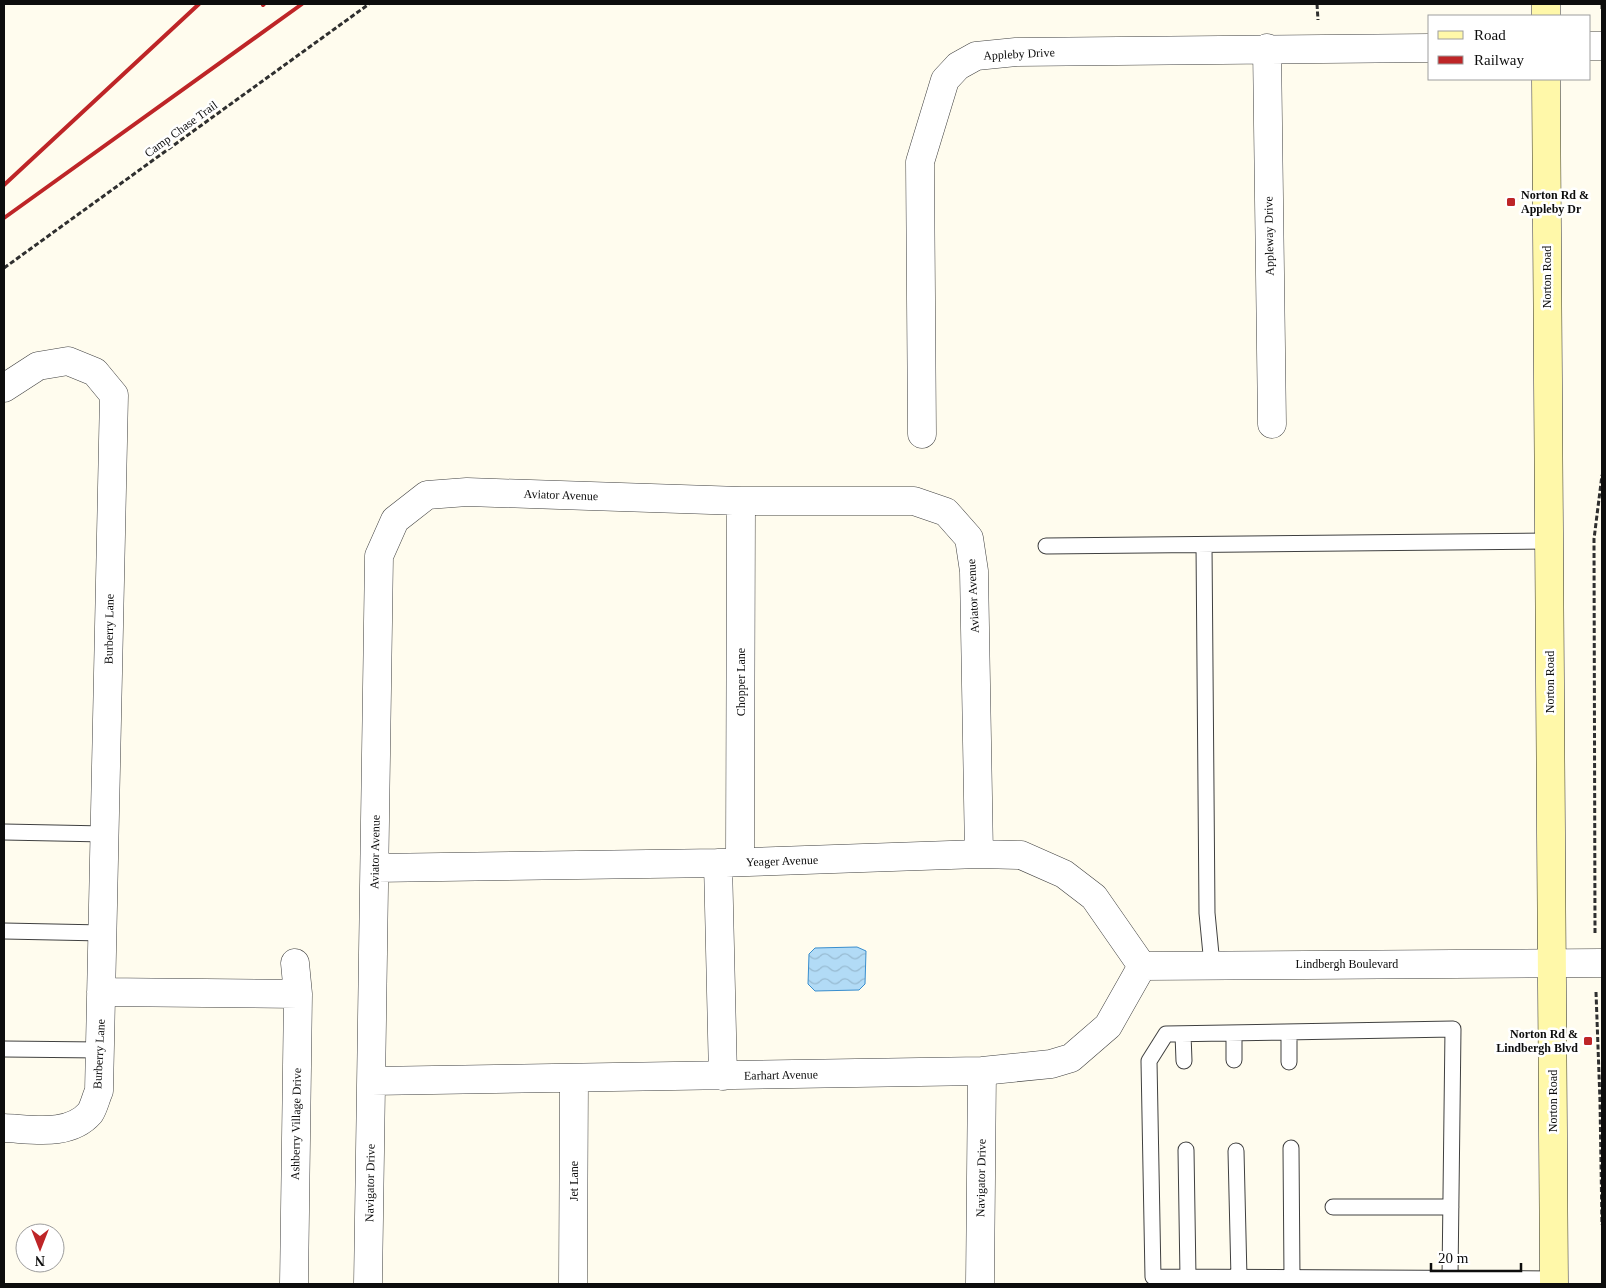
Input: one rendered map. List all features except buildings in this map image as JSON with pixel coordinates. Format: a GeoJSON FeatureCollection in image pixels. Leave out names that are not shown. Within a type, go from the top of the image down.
{"type":"FeatureCollection","features":[{"type":"Feature","properties":{"kind":"main road","name":"Norton Road"},"geometry":{"type":"LineString","coordinates":[[1546,80],[1554,1281]]}},
{"type":"Feature","properties":{"kind":"street","name":"Appleby Drive"},"geometry":{"type":"LineString","coordinates":[[922,434],[920,162],[945,80],[958,66],[976,56],[1016,52],[1267,48],[1428,48]]}},
{"type":"Feature","properties":{"kind":"street","name":"Appleway Drive"},"geometry":{"type":"LineString","coordinates":[[1267,48],[1272,424]]}},
{"type":"Feature","properties":{"kind":"street","name":"Burberry Lane"},"geometry":{"type":"LineString","coordinates":[[4,388],[38,366],[68,361],[95,372],[114,395],[99,1091],[91,1112],[74,1126],[52,1130],[4,1128]]}},
{"type":"Feature","properties":{"kind":"street","name":"Aviator Avenue"},"geometry":{"type":"LineString","coordinates":[[372,1081],[379,556],[395,520],[427,495],[467,492],[741,501],[914,501],[946,512],[969,538],[974,571],[979,854]]}},
{"type":"Feature","properties":{"kind":"street","name":"Chopper Lane"},"geometry":{"type":"LineString","coordinates":[[723,1076],[741,501]]}},
{"type":"Feature","properties":{"kind":"street","name":"Yeager Avenue"},"geometry":{"type":"LineString","coordinates":[[375,868],[729,863],[979,854],[1021,855],[1064,874],[1094,897],[1142,966]]}},
{"type":"Feature","properties":{"kind":"street","name":"Lindbergh Boulevard"},"geometry":{"type":"LineString","coordinates":[[1142,966],[1599,963]]}},
{"type":"Feature","properties":{"kind":"street","name":"Ashberry Village Drive"},"geometry":{"type":"LineString","coordinates":[[294,1284],[298,994],[295,964]]}},
{"type":"Feature","properties":{"kind":"street","name":"Earhart Avenue"},"geometry":{"type":"LineString","coordinates":[[372,1081],[982,1071],[1050,1064],[1071,1058],[1108,1026],[1142,966]]}},
{"type":"Feature","properties":{"kind":"street"},"geometry":{"type":"LineString","coordinates":[[102,992],[298,994]]}},
{"type":"Feature","properties":{"kind":"street","name":"Navigator Drive"},"geometry":{"type":"LineString","coordinates":[[980,1284],[982,1071]]}},
{"type":"Feature","properties":{"kind":"street","name":"Jet Lane"},"geometry":{"type":"LineString","coordinates":[[573,1284],[574,1078]]}},
{"type":"Feature","properties":{"kind":"street","name":"Navigator Drive"},"geometry":{"type":"LineString","coordinates":[[368,1284],[372,1081]]}},
{"type":"Feature","properties":{"kind":"lane"},"geometry":{"type":"LineString","coordinates":[[1046,546],[1549,541]]}},
{"type":"Feature","properties":{"kind":"lane"},"geometry":{"type":"LineString","coordinates":[[1204,545],[1207,913],[1212,966]]}},
{"type":"Feature","properties":{"kind":"lane"},"geometry":{"type":"LineString","coordinates":[[4,832],[104,834]]}},
{"type":"Feature","properties":{"kind":"lane"},"geometry":{"type":"LineString","coordinates":[[4,931],[103,933]]}},
{"type":"Feature","properties":{"kind":"lane"},"geometry":{"type":"LineString","coordinates":[[1450,1278],[1453,1029],[1166,1034],[1149,1061],[1153,1277],[1418,1281],[1450,1278],[1554,1281]]}},
{"type":"Feature","properties":{"kind":"lane"},"geometry":{"type":"LineString","coordinates":[[1289,1032],[1289,1062]]}},
{"type":"Feature","properties":{"kind":"lane"},"geometry":{"type":"LineString","coordinates":[[1234,1033],[1234,1060]]}},
{"type":"Feature","properties":{"kind":"lane"},"geometry":{"type":"LineString","coordinates":[[1183,1034],[1184,1061]]}},
{"type":"Feature","properties":{"kind":"lane"},"geometry":{"type":"LineString","coordinates":[[4,1049],[100,1050]]}},
{"type":"Feature","properties":{"kind":"lane"},"geometry":{"type":"LineString","coordinates":[[1290,1148],[1292,1278]]}},
{"type":"Feature","properties":{"kind":"lane"},"geometry":{"type":"LineString","coordinates":[[1186,1150],[1188,1277]]}},
{"type":"Feature","properties":{"kind":"lane"},"geometry":{"type":"LineString","coordinates":[[1236,1152],[1239,1278]]}},
{"type":"Feature","properties":{"kind":"lane"},"geometry":{"type":"LineString","coordinates":[[1333,1207],[1451,1207]]}},
{"type":"Feature","properties":{"kind":"path","name":"Camp Chase Trail"},"geometry":{"type":"LineString","coordinates":[[4,268],[369,4]]}},
{"type":"Feature","properties":{"kind":"path"},"geometry":{"type":"LineString","coordinates":[[1602,4],[1602,10]]}},
{"type":"Feature","properties":{"kind":"path"},"geometry":{"type":"LineString","coordinates":[[1602,475],[1594,539],[1602,1226]]}},
{"type":"Feature","properties":{"kind":"water"},"geometry":{"type":"Polygon","coordinates":[[[857,947],[866,951],[865,984],[859,990],[815,991],[808,984],[809,954],[815,948],[857,947]]]}},
{"type":"Feature","properties":{"kind":"railway"},"geometry":{"type":"LineString","coordinates":[[4,185],[199,4]]}},
{"type":"Feature","properties":{"kind":"railway"},"geometry":{"type":"LineString","coordinates":[[4,218],[302,4]]}},
{"type":"Feature","properties":{"kind":"place","name":"Norton Rd & Appleby Dr"},"geometry":{"type":"Point","coordinates":[1511,202]}},
{"type":"Feature","properties":{"kind":"place","name":"Norton Rd & Lindbergh Blvd"},"geometry":{"type":"Point","coordinates":[1588,1041]}}]}
